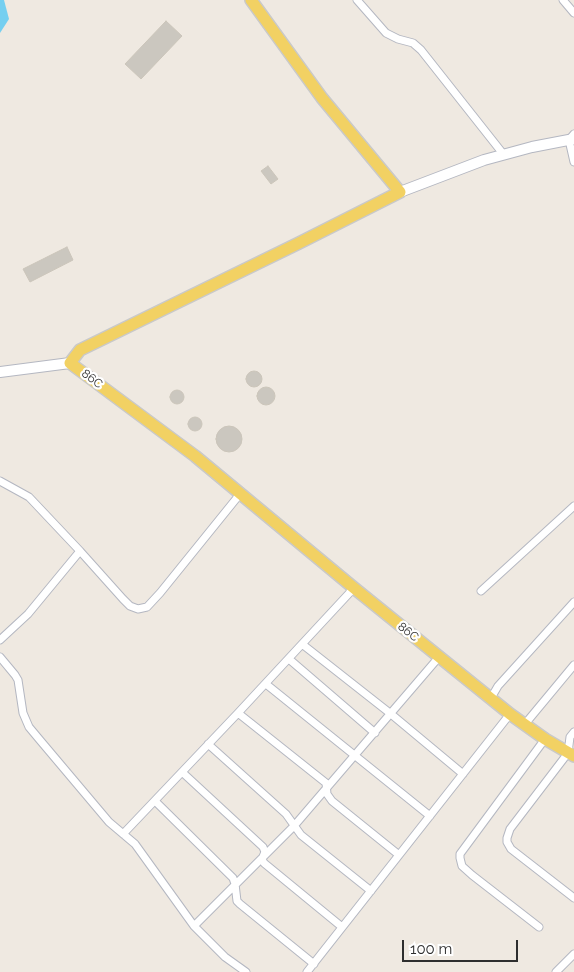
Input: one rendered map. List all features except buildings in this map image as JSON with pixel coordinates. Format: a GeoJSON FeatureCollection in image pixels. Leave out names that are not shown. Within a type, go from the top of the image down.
{"type":"FeatureCollection","features":[{"type":"Feature","properties":{"kind":"main road"},"geometry":{"type":"LineString","coordinates":[[251,0],[322,98],[400,192]]}},
{"type":"Feature","properties":{"kind":"main road","name":"86C"},"geometry":{"type":"LineString","coordinates":[[400,192],[80,350],[70,362],[195,456],[510,714],[571,754]]}},
{"type":"Feature","properties":{"kind":"street"},"geometry":{"type":"LineString","coordinates":[[357,0],[386,33],[413,43],[421,50],[504,155]]}},
{"type":"Feature","properties":{"kind":"street"},"geometry":{"type":"LineString","coordinates":[[563,0],[574,13]]}},
{"type":"Feature","properties":{"kind":"street"},"geometry":{"type":"LineString","coordinates":[[400,192],[458,169],[572,137],[574,162]]}},
{"type":"Feature","properties":{"kind":"street"},"geometry":{"type":"LineString","coordinates":[[0,372],[70,362]]}},
{"type":"Feature","properties":{"kind":"street"},"geometry":{"type":"LineString","coordinates":[[0,481],[29,497],[130,606],[142,609],[147,607],[160,593],[240,494]]}},
{"type":"Feature","properties":{"kind":"street"},"geometry":{"type":"LineString","coordinates":[[481,592],[574,506]]}},
{"type":"Feature","properties":{"kind":"street"},"geometry":{"type":"LineString","coordinates":[[0,640],[28,614],[80,551]]}},
{"type":"Feature","properties":{"kind":"street"},"geometry":{"type":"LineString","coordinates":[[123,834],[266,684],[354,588]]}},
{"type":"Feature","properties":{"kind":"street"},"geometry":{"type":"LineString","coordinates":[[491,698],[498,686],[574,602]]}},
{"type":"Feature","properties":{"kind":"street"},"geometry":{"type":"LineString","coordinates":[[302,644],[392,714],[463,774]]}},
{"type":"Feature","properties":{"kind":"street"},"geometry":{"type":"LineString","coordinates":[[0,657],[18,680],[21,706],[29,727],[110,822],[135,844],[194,926],[225,957],[246,972]]}},
{"type":"Feature","properties":{"kind":"street"},"geometry":{"type":"LineString","coordinates":[[194,926],[294,826],[439,657]]}},
{"type":"Feature","properties":{"kind":"street"},"geometry":{"type":"LineString","coordinates":[[289,659],[375,733]]}},
{"type":"Feature","properties":{"kind":"street"},"geometry":{"type":"LineString","coordinates":[[525,724],[574,665]]}},
{"type":"Feature","properties":{"kind":"street"},"geometry":{"type":"LineString","coordinates":[[266,684],[430,816]]}},
{"type":"Feature","properties":{"kind":"street"},"geometry":{"type":"LineString","coordinates":[[238,713],[322,779],[326,783],[328,788],[327,794],[332,801],[399,855]]}},
{"type":"Feature","properties":{"kind":"street"},"geometry":{"type":"LineString","coordinates":[[307,972],[510,714]]}},
{"type":"Feature","properties":{"kind":"street"},"geometry":{"type":"LineString","coordinates":[[574,732],[570,737],[571,754],[510,829],[507,838],[511,849],[574,898]]}},
{"type":"Feature","properties":{"kind":"street"},"geometry":{"type":"LineString","coordinates":[[539,927],[462,866],[460,854],[545,738]]}},
{"type":"Feature","properties":{"kind":"street"},"geometry":{"type":"LineString","coordinates":[[208,744],[286,814],[301,835],[371,891]]}},
{"type":"Feature","properties":{"kind":"street"},"geometry":{"type":"LineString","coordinates":[[182,772],[262,847],[265,852],[262,858],[264,863],[342,928]]}},
{"type":"Feature","properties":{"kind":"street"},"geometry":{"type":"LineString","coordinates":[[155,801],[233,878],[237,901],[314,964]]}},
{"type":"Feature","properties":{"kind":"street"},"geometry":{"type":"LineString","coordinates":[[556,972],[574,954]]}},
{"type":"Feature","properties":{"kind":"water"},"geometry":{"type":"Polygon","coordinates":[[[0,0],[4,0],[9,19],[0,33],[0,0]]]}}]}
